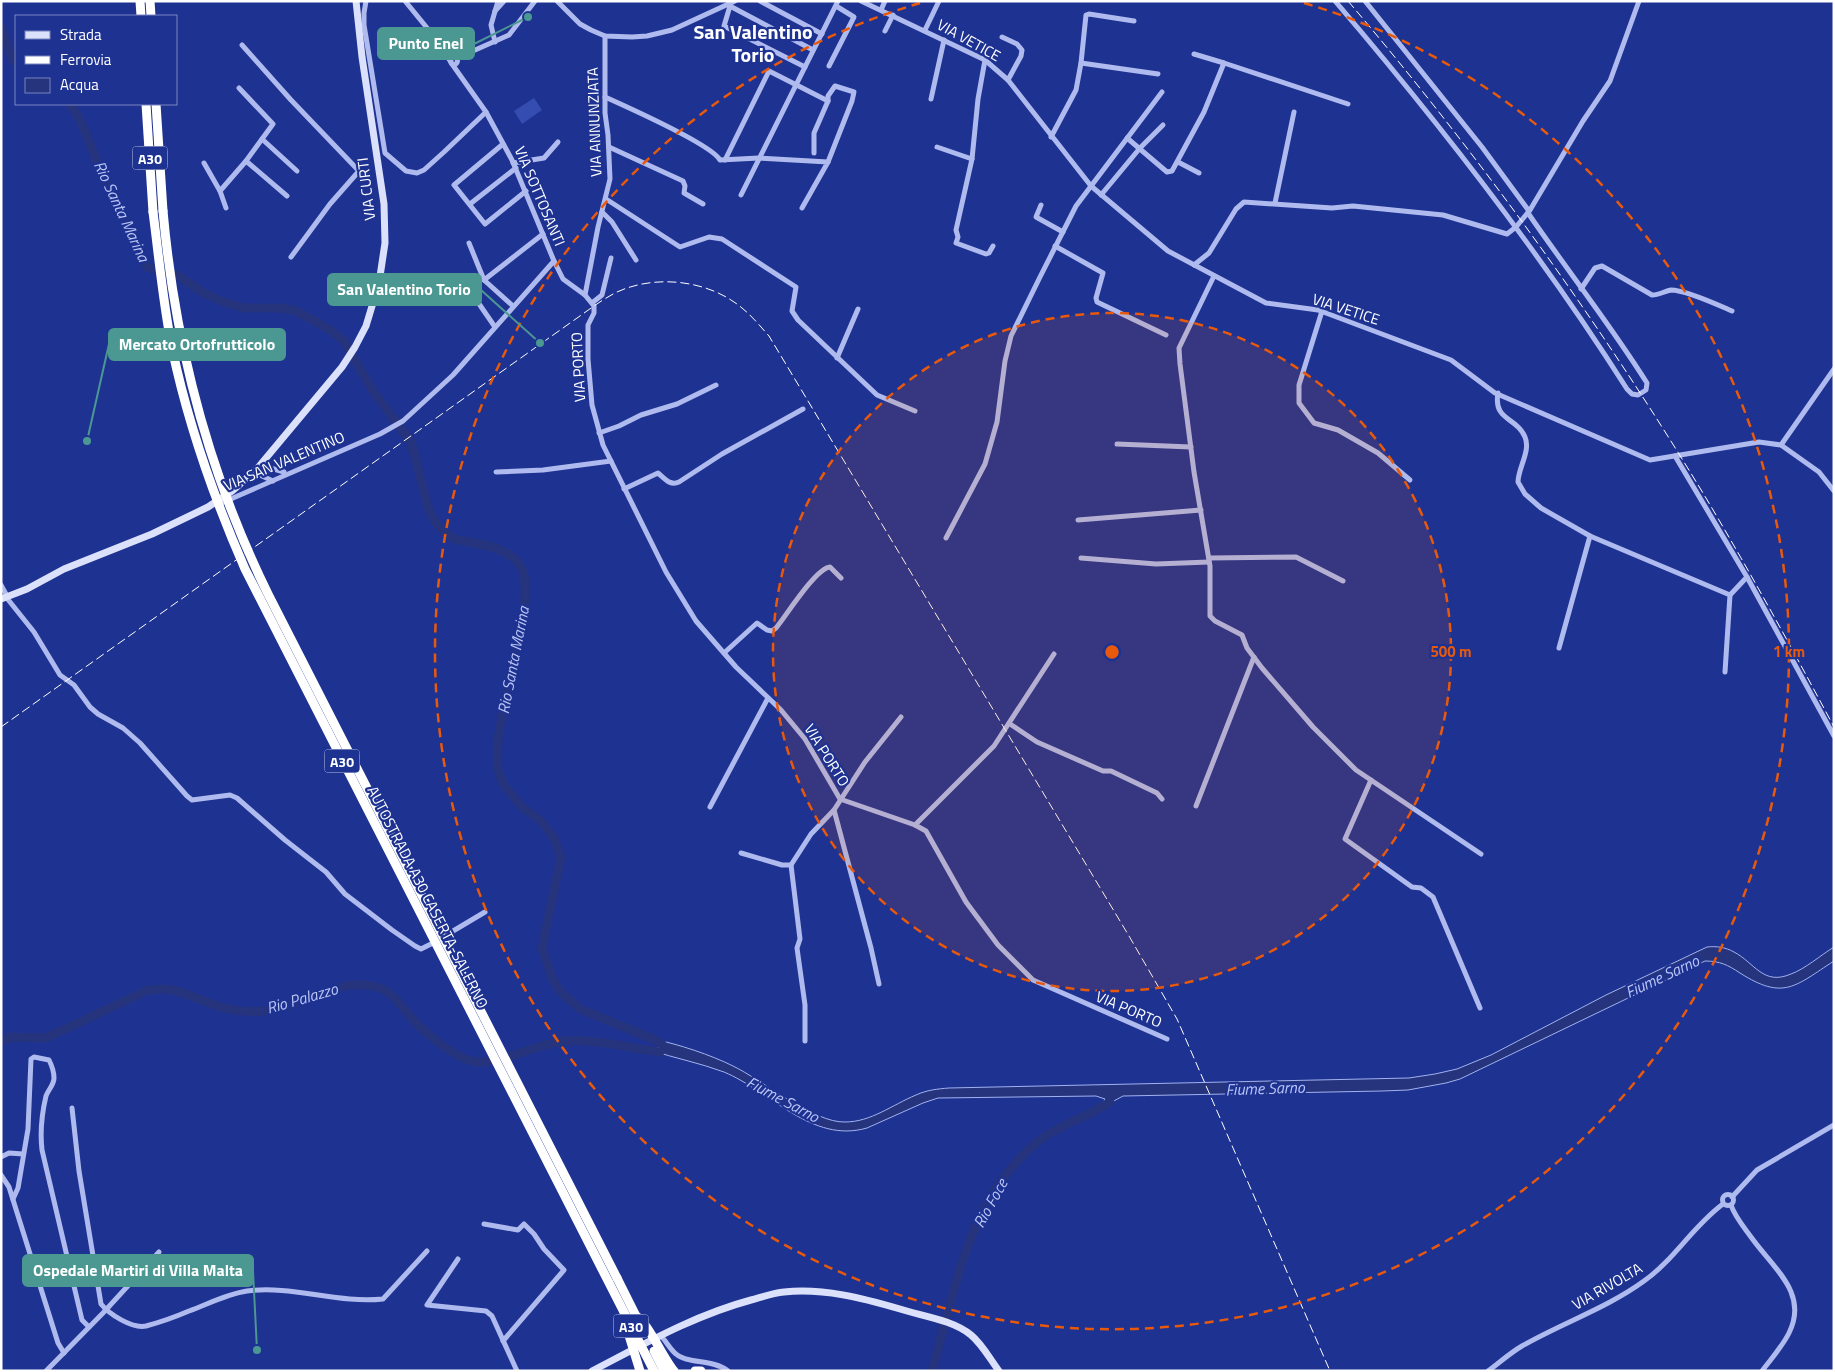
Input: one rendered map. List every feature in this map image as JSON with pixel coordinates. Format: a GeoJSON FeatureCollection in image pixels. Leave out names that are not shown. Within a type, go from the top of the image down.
{"type":"FeatureCollection","features":[{"type":"Feature","properties":{"kind":"highway"},"geometry":{"type":"LineString","coordinates":[[140,1],[141,15]]}},
{"type":"Feature","properties":{"kind":"highway"},"geometry":{"type":"LineString","coordinates":[[150,1],[151,15]]}},
{"type":"Feature","properties":{"kind":"highway","name":"AUTOSTRADA A30 CASERTA-SALERNO"},"geometry":{"type":"LineString","coordinates":[[146,105],[158,212],[175,314],[189,379],[205,434],[240,536],[664,1371]]}},
{"type":"Feature","properties":{"kind":"highway","name":"AUTOSTRADA A30 CASERTA-SALERNO"},"geometry":{"type":"LineString","coordinates":[[156,105],[160,279],[172,349],[192,426],[210,483],[232,541],[654,1371]]}},
{"type":"Feature","properties":{"kind":"highway"},"geometry":{"type":"LineString","coordinates":[[608,1282],[631,1341],[640,1371]]}},
{"type":"Feature","properties":{"kind":"highway"},"geometry":{"type":"LineString","coordinates":[[636,1316],[641,1318],[654,1343],[674,1371]]}},
{"type":"Feature","properties":{"kind":"highway"},"geometry":{"type":"LineString","coordinates":[[695,1371],[701,1371]]}},
{"type":"Feature","properties":{"kind":"main road","name":"VIA CURTI"},"geometry":{"type":"LineString","coordinates":[[342,367],[361,335],[379,284],[385,233],[384,204],[362,57],[356,1]]}},
{"type":"Feature","properties":{"kind":"main road","name":"VIA SAN VALENTINO"},"geometry":{"type":"LineString","coordinates":[[5,597],[27,589],[64,569],[152,534],[208,507],[232,491],[260,465],[342,367]]}},
{"type":"Feature","properties":{"kind":"main road"},"geometry":{"type":"LineString","coordinates":[[592,1371],[703,1315],[783,1292],[807,1292],[839,1294],[951,1324],[970,1334],[999,1371]]}},
{"type":"Feature","properties":{"kind":"street"},"geometry":{"type":"LineString","coordinates":[[366,1],[364,25],[385,153],[406,171],[417,173],[430,164],[486,112]]}},
{"type":"Feature","properties":{"kind":"street","name":"VIA SOTTOSANTI"},"geometry":{"type":"LineString","coordinates":[[393,427],[403,421],[453,375],[554,261],[515,166],[486,112],[458,72],[455,61],[405,1]]}},
{"type":"Feature","properties":{"kind":"street"},"geometry":{"type":"LineString","coordinates":[[495,42],[491,25],[498,1]]}},
{"type":"Feature","properties":{"kind":"street"},"geometry":{"type":"LineString","coordinates":[[494,13],[504,1]]}},
{"type":"Feature","properties":{"kind":"street"},"geometry":{"type":"LineString","coordinates":[[455,61],[508,35],[535,1]]}},
{"type":"Feature","properties":{"kind":"street"},"geometry":{"type":"LineString","coordinates":[[556,1],[580,24],[605,36],[647,36],[672,30],[735,1]]}},
{"type":"Feature","properties":{"kind":"street"},"geometry":{"type":"LineString","coordinates":[[760,1],[822,34]]}},
{"type":"Feature","properties":{"kind":"street","name":"VIA VETICE"},"geometry":{"type":"LineString","coordinates":[[861,1],[985,60],[1008,80],[1090,186],[1168,251],[1266,303],[1322,311],[1450,360],[1498,394],[1650,460],[1759,442],[1781,445],[1819,472],[1834,491]]}},
{"type":"Feature","properties":{"kind":"street"},"geometry":{"type":"LineString","coordinates":[[881,10],[885,1]]}},
{"type":"Feature","properties":{"kind":"street"},"geometry":{"type":"LineString","coordinates":[[1334,1],[1427,112],[1542,262],[1627,388],[1632,394],[1638,395],[1646,390],[1647,383],[1629,355],[1559,258],[1529,212],[1476,140],[1365,1]]}},
{"type":"Feature","properties":{"kind":"street"},"geometry":{"type":"LineString","coordinates":[[1194,265],[1209,252],[1236,209],[1244,202],[1332,208],[1353,206],[1443,215],[1507,234],[1516,228],[1529,212],[1583,121],[1610,81],[1639,1]]}},
{"type":"Feature","properties":{"kind":"street"},"geometry":{"type":"LineString","coordinates":[[925,30],[936,2]]}},
{"type":"Feature","properties":{"kind":"street"},"geometry":{"type":"LineString","coordinates":[[741,195],[837,4],[854,17],[829,66]]}},
{"type":"Feature","properties":{"kind":"street"},"geometry":{"type":"LineString","coordinates":[[729,5],[724,26],[805,68]]}},
{"type":"Feature","properties":{"kind":"street"},"geometry":{"type":"LineString","coordinates":[[729,5],[813,50]]}},
{"type":"Feature","properties":{"kind":"street"},"geometry":{"type":"LineString","coordinates":[[1051,137],[1076,90],[1086,14],[1134,21]]}},
{"type":"Feature","properties":{"kind":"street"},"geometry":{"type":"LineString","coordinates":[[884,30],[893,15]]}},
{"type":"Feature","properties":{"kind":"street","name":"VIA ANNUNZIATA"},"geometry":{"type":"LineString","coordinates":[[585,295],[610,179],[605,97],[605,36]]}},
{"type":"Feature","properties":{"kind":"street"},"geometry":{"type":"LineString","coordinates":[[1002,37],[1017,44],[1022,50],[1008,80]]}},
{"type":"Feature","properties":{"kind":"street"},"geometry":{"type":"LineString","coordinates":[[931,98],[944,40]]}},
{"type":"Feature","properties":{"kind":"street"},"geometry":{"type":"LineString","coordinates":[[242,45],[291,100],[359,171],[330,204],[291,257]]}},
{"type":"Feature","properties":{"kind":"street"},"geometry":{"type":"LineString","coordinates":[[1194,54],[1348,104]]}},
{"type":"Feature","properties":{"kind":"street"},"geometry":{"type":"LineString","coordinates":[[985,60],[978,99],[972,159],[956,230],[958,236],[956,242],[986,254],[989,253],[993,246]]}},
{"type":"Feature","properties":{"kind":"street"},"geometry":{"type":"LineString","coordinates":[[1081,63],[1158,74]]}},
{"type":"Feature","properties":{"kind":"street"},"geometry":{"type":"LineString","coordinates":[[1127,138],[1167,172],[1172,171],[1204,112],[1224,64]]}},
{"type":"Feature","properties":{"kind":"street"},"geometry":{"type":"LineString","coordinates":[[725,160],[769,71],[828,101]]}},
{"type":"Feature","properties":{"kind":"street"},"geometry":{"type":"LineString","coordinates":[[802,208],[828,162],[854,92],[835,86],[828,96],[828,101],[814,133],[814,153]]}},
{"type":"Feature","properties":{"kind":"street"},"geometry":{"type":"LineString","coordinates":[[220,191],[246,161],[272,124],[239,88]]}},
{"type":"Feature","properties":{"kind":"street"},"geometry":{"type":"LineString","coordinates":[[946,538],[985,464],[996,422],[1005,361],[1011,336],[1076,206],[1162,92]]}},
{"type":"Feature","properties":{"kind":"street"},"geometry":{"type":"LineString","coordinates":[[605,97],[700,144],[717,155],[720,160],[759,158],[828,162]]}},
{"type":"Feature","properties":{"kind":"street"},"geometry":{"type":"LineString","coordinates":[[1275,203],[1294,112]]}},
{"type":"Feature","properties":{"kind":"street"},"geometry":{"type":"LineString","coordinates":[[1101,195],[1140,148],[1163,125]]}},
{"type":"Feature","properties":{"kind":"street"},"geometry":{"type":"LineString","coordinates":[[262,139],[297,171]]}},
{"type":"Feature","properties":{"kind":"street"},"geometry":{"type":"LineString","coordinates":[[470,204],[515,166],[544,158],[558,142]]}},
{"type":"Feature","properties":{"kind":"street"},"geometry":{"type":"LineString","coordinates":[[503,144],[454,185],[486,224],[526,191]]}},
{"type":"Feature","properties":{"kind":"street"},"geometry":{"type":"LineString","coordinates":[[609,147],[683,181],[685,186],[684,193],[703,204]]}},
{"type":"Feature","properties":{"kind":"street"},"geometry":{"type":"LineString","coordinates":[[937,147],[972,159]]}},
{"type":"Feature","properties":{"kind":"street"},"geometry":{"type":"LineString","coordinates":[[246,161],[287,196]]}},
{"type":"Feature","properties":{"kind":"street"},"geometry":{"type":"LineString","coordinates":[[1178,162],[1199,173]]}},
{"type":"Feature","properties":{"kind":"street"},"geometry":{"type":"LineString","coordinates":[[204,163],[220,191],[226,208]]}},
{"type":"Feature","properties":{"kind":"street"},"geometry":{"type":"LineString","coordinates":[[606,199],[680,247],[709,236],[722,238],[796,286],[792,311],[794,316],[877,395],[915,411]]}},
{"type":"Feature","properties":{"kind":"street"},"geometry":{"type":"LineString","coordinates":[[1041,205],[1036,217],[1063,232]]}},
{"type":"Feature","properties":{"kind":"street"},"geometry":{"type":"LineString","coordinates":[[602,212],[612,222],[636,260]]}},
{"type":"Feature","properties":{"kind":"street"},"geometry":{"type":"LineString","coordinates":[[484,280],[543,234]]}},
{"type":"Feature","properties":{"kind":"street"},"geometry":{"type":"LineString","coordinates":[[469,243],[484,280],[513,306]]}},
{"type":"Feature","properties":{"kind":"street"},"geometry":{"type":"LineString","coordinates":[[1055,246],[1103,273],[1096,298],[1097,302],[1166,335]]}},
{"type":"Feature","properties":{"kind":"street","name":"VIA PORTO"},"geometry":{"type":"LineString","coordinates":[[611,258],[602,295],[593,304],[594,313],[588,325],[588,359],[592,405],[603,445],[666,572],[696,621],[805,739],[840,799],[926,831],[966,902],[998,945],[1033,980],[1167,1040]]}},
{"type":"Feature","properties":{"kind":"street"},"geometry":{"type":"LineString","coordinates":[[554,261],[563,279],[585,295],[593,304]]}},
{"type":"Feature","properties":{"kind":"street"},"geometry":{"type":"LineString","coordinates":[[1582,288],[1595,268],[1602,266],[1652,295],[1675,290],[1732,311]]}},
{"type":"Feature","properties":{"kind":"street"},"geometry":{"type":"LineString","coordinates":[[1214,276],[1180,348],[1180,364],[1191,447],[1209,560],[1210,616],[1215,621],[1242,635],[1247,648],[1313,727],[1356,770],[1481,854]]}},
{"type":"Feature","properties":{"kind":"street"},"geometry":{"type":"LineString","coordinates":[[475,298],[495,327]]}},
{"type":"Feature","properties":{"kind":"street"},"geometry":{"type":"LineString","coordinates":[[837,358],[858,309]]}},
{"type":"Feature","properties":{"kind":"street"},"geometry":{"type":"LineString","coordinates":[[1322,311],[1299,385],[1298,403],[1314,423],[1338,430],[1378,453],[1410,480]]}},
{"type":"Feature","properties":{"kind":"street"},"geometry":{"type":"LineString","coordinates":[[1781,445],[1834,369]]}},
{"type":"Feature","properties":{"kind":"street"},"geometry":{"type":"LineString","coordinates":[[599,433],[640,416],[677,404],[716,385]]}},
{"type":"Feature","properties":{"kind":"street"},"geometry":{"type":"LineString","coordinates":[[1498,394],[1496,405],[1499,410],[1521,431],[1526,440],[1525,455],[1518,478],[1520,487],[1533,502],[1590,536],[1730,595]]}},
{"type":"Feature","properties":{"kind":"street"},"geometry":{"type":"LineString","coordinates":[[624,488],[658,473],[670,483],[675,484],[722,454],[803,409]]}},
{"type":"Feature","properties":{"kind":"street","name":"VIA SAN VALENTINO"},"geometry":{"type":"LineString","coordinates":[[186,518],[393,427]]}},
{"type":"Feature","properties":{"kind":"street"},"geometry":{"type":"LineString","coordinates":[[1118,444],[1191,447]]}},
{"type":"Feature","properties":{"kind":"street"},"geometry":{"type":"LineString","coordinates":[[1675,456],[1747,577],[1834,736]]}},
{"type":"Feature","properties":{"kind":"street"},"geometry":{"type":"LineString","coordinates":[[496,472],[543,470],[611,461]]}},
{"type":"Feature","properties":{"kind":"street"},"geometry":{"type":"LineString","coordinates":[[273,481],[260,475],[260,465],[284,472]]}},
{"type":"Feature","properties":{"kind":"street"},"geometry":{"type":"LineString","coordinates":[[1078,520],[1202,510]]}},
{"type":"Feature","properties":{"kind":"street"},"geometry":{"type":"LineString","coordinates":[[1559,648],[1590,536]]}},
{"type":"Feature","properties":{"kind":"street"},"geometry":{"type":"LineString","coordinates":[[1081,558],[1156,564],[1296,557],[1343,580]]}},
{"type":"Feature","properties":{"kind":"street"},"geometry":{"type":"LineString","coordinates":[[724,653],[757,623],[767,630],[772,631],[776,628],[813,579],[823,569],[830,568],[841,578]]}},
{"type":"Feature","properties":{"kind":"street"},"geometry":{"type":"LineString","coordinates":[[1725,672],[1730,595],[1747,577]]}},
{"type":"Feature","properties":{"kind":"street"},"geometry":{"type":"LineString","coordinates":[[1,586],[5,597],[34,632],[60,674],[74,685],[90,707],[98,714],[123,728],[140,743],[160,768],[192,800],[230,795],[237,798],[285,840],[326,872],[345,894],[415,946],[426,947],[485,912]]}},
{"type":"Feature","properties":{"kind":"street"},"geometry":{"type":"LineString","coordinates":[[914,825],[1002,737],[1054,654]]}},
{"type":"Feature","properties":{"kind":"street"},"geometry":{"type":"LineString","coordinates":[[1196,806],[1254,657]]}},
{"type":"Feature","properties":{"kind":"street"},"geometry":{"type":"LineString","coordinates":[[710,806],[768,698]]}},
{"type":"Feature","properties":{"kind":"street"},"geometry":{"type":"LineString","coordinates":[[805,1041],[805,1005],[797,948],[800,939],[791,864],[811,834],[834,810],[865,762],[901,717]]}},
{"type":"Feature","properties":{"kind":"street"},"geometry":{"type":"LineString","coordinates":[[1010,724],[1037,742],[1102,771],[1111,771],[1157,793],[1162,799]]}},
{"type":"Feature","properties":{"kind":"street"},"geometry":{"type":"LineString","coordinates":[[1371,780],[1344,839],[1412,887],[1421,888],[1433,897],[1480,1008]]}},
{"type":"Feature","properties":{"kind":"street"},"geometry":{"type":"LineString","coordinates":[[834,810],[879,984]]}},
{"type":"Feature","properties":{"kind":"street"},"geometry":{"type":"LineString","coordinates":[[741,852],[782,864],[791,864]]}},
{"type":"Feature","properties":{"kind":"street"},"geometry":{"type":"LineString","coordinates":[[13,1199],[18,1188],[28,1129],[31,1059],[34,1057],[49,1060],[53,1067],[54,1078],[47,1094],[44,1112],[42,1150],[82,1320],[89,1327]]}},
{"type":"Feature","properties":{"kind":"street"},"geometry":{"type":"LineString","coordinates":[[72,1108],[79,1172],[100,1304],[106,1310],[131,1325],[140,1327],[246,1291],[279,1291],[381,1300],[386,1297],[427,1251]]}},
{"type":"Feature","properties":{"kind":"street"},"geometry":{"type":"LineString","coordinates":[[1762,1371],[1788,1335],[1794,1322],[1794,1299],[1784,1279],[1737,1218],[1731,1205],[1733,1202],[1732,1197],[1757,1170],[1834,1125]]}},
{"type":"Feature","properties":{"kind":"street"},"geometry":{"type":"LineString","coordinates":[[1,1157],[9,1153],[23,1154]]}},
{"type":"Feature","properties":{"kind":"street"},"geometry":{"type":"LineString","coordinates":[[1,1175],[9,1187],[58,1343],[64,1353]]}},
{"type":"Feature","properties":{"kind":"street"},"geometry":{"type":"LineString","coordinates":[[1731,1205],[1726,1206],[1722,1200],[1724,1196],[1729,1195],[1732,1197]]}},
{"type":"Feature","properties":{"kind":"street","name":"VIA RIVOLTA"},"geometry":{"type":"LineString","coordinates":[[1488,1371],[1521,1347],[1616,1298],[1644,1281],[1660,1268],[1711,1212],[1723,1204]]}},
{"type":"Feature","properties":{"kind":"street"},"geometry":{"type":"LineString","coordinates":[[484,1224],[518,1230],[524,1224],[564,1270],[503,1341]]}},
{"type":"Feature","properties":{"kind":"street"},"geometry":{"type":"LineString","coordinates":[[46,1371],[106,1310],[159,1252]]}},
{"type":"Feature","properties":{"kind":"street"},"geometry":{"type":"LineString","coordinates":[[458,1259],[427,1304],[486,1311],[492,1316],[517,1371]]}},
{"type":"Feature","properties":{"kind":"street"},"geometry":{"type":"LineString","coordinates":[[661,1336],[676,1354],[686,1359],[714,1363],[728,1371]]}},
{"type":"Feature","properties":{"kind":"shaded area"},"geometry":{"type":"Polygon","coordinates":[[[534,98],[542,110],[522,124],[514,111],[534,98]]]}},
{"type":"Feature","properties":{"kind":"water","name":"Fiume Sarno"},"geometry":{"type":"Polygon","coordinates":[[[1707,947],[1720,947],[1731,950],[1760,972],[1773,977],[1781,977],[1796,972],[1834,947],[1834,961],[1799,983],[1779,988],[1755,982],[1724,964],[1705,961],[1460,1079],[1408,1090],[1123,1096],[1101,1108],[1105,1099],[1096,1096],[938,1098],[867,1128],[847,1131],[828,1129],[810,1122],[724,1072],[650,1050],[650,1048],[659,1048],[660,1044],[653,1039],[705,1054],[745,1072],[788,1100],[818,1116],[845,1122],[873,1116],[907,1099],[936,1089],[1409,1078],[1457,1069],[1491,1055],[1606,995],[1707,947]]]}},
{"type":"Feature","properties":{"kind":"waterway","name":"Rio Santa Marina"},"geometry":{"type":"LineString","coordinates":[[1,28],[15,61]]}},
{"type":"Feature","properties":{"kind":"waterway","name":"Rio Santa Marina"},"geometry":{"type":"LineString","coordinates":[[71,105],[81,122],[100,170],[147,267],[177,275],[202,292],[221,301],[244,308],[281,308],[296,311],[329,329],[344,341],[373,391],[411,442],[428,507],[438,526],[457,540],[505,552],[517,561],[521,567],[525,582],[524,608],[499,732],[497,751],[498,769],[503,784],[522,807],[541,821],[554,838],[561,857],[542,948],[552,978],[561,992],[580,1009],[662,1044]]}},
{"type":"Feature","properties":{"kind":"waterway","name":"Rio Palazzo"},"geometry":{"type":"LineString","coordinates":[[1,1042],[10,1037],[46,1038],[148,990],[171,990],[226,1008],[242,1011],[263,1011],[278,1009],[336,988],[350,985],[365,985],[385,990],[434,1039],[456,1055],[471,1061],[493,1061],[542,1046],[566,1041],[601,1043],[660,1052]]}},
{"type":"Feature","properties":{"kind":"waterway","name":"Rio Foce"},"geometry":{"type":"LineString","coordinates":[[932,1371],[968,1246],[996,1188],[1016,1162],[1040,1140],[1057,1129],[1110,1102]]}},
{"type":"Feature","properties":{"kind":"railway"},"geometry":{"type":"LineString","coordinates":[[1348,1],[1397,59],[1490,179],[1622,365],[1720,522],[1834,727]]}},
{"type":"Feature","properties":{"kind":"railway"},"geometry":{"type":"LineString","coordinates":[[1,727],[605,299],[632,286],[648,283],[682,283],[714,291],[742,308],[769,336],[1177,1019],[1330,1371]]}},
{"type":"Feature","properties":{"kind":"place","name":"Punto Enel"},"geometry":{"type":"Point","coordinates":[528,17]}},
{"type":"Feature","properties":{"kind":"place","name":"San Valentino Torio"},"geometry":{"type":"Point","coordinates":[540,343]}},
{"type":"Feature","properties":{"kind":"place","name":"Mercato Ortofrutticolo"},"geometry":{"type":"Point","coordinates":[87,441]}},
{"type":"Feature","properties":{"kind":"place","name":"Ospedale Martiri di Villa Malta"},"geometry":{"type":"Point","coordinates":[257,1350]}},
{"type":"Feature","properties":{"kind":"district","name":"San Valentino Torio"},"geometry":{"type":"Point","coordinates":[753,42]}}]}
